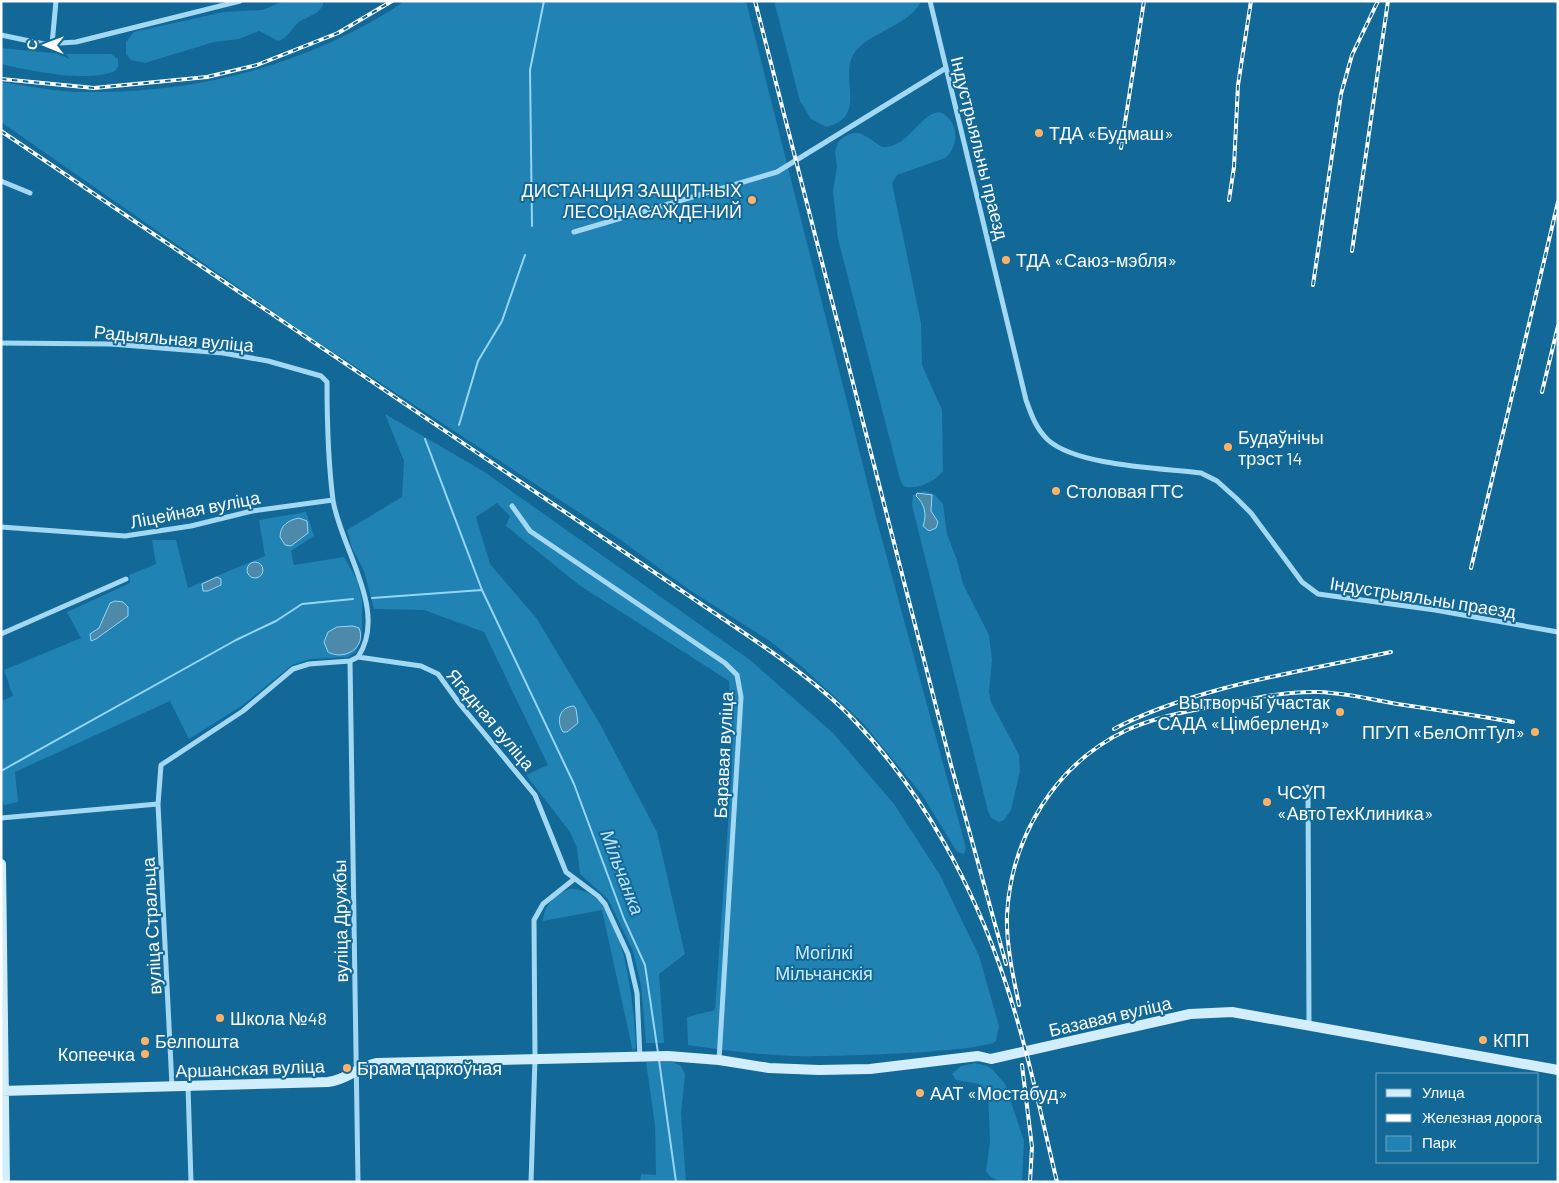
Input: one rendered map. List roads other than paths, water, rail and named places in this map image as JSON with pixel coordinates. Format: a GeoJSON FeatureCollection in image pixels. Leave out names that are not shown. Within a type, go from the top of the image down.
{"type":"FeatureCollection","features":[{"type":"Feature","properties":{"kind":"street"},"geometry":{"type":"LineString","coordinates":[[52,44],[56,1]]}},
{"type":"Feature","properties":{"kind":"street"},"geometry":{"type":"LineString","coordinates":[[1,35],[52,44],[76,42],[240,1]]}},
{"type":"Feature","properties":{"kind":"street","name":"Індустрыяльны праезд"},"geometry":{"type":"LineString","coordinates":[[930,1],[1026,400],[1037,426],[1048,440],[1061,449],[1084,457],[1201,473],[1217,481],[1251,513],[1302,582],[1318,594],[1435,610],[1558,632]]}},
{"type":"Feature","properties":{"kind":"street"},"geometry":{"type":"LineString","coordinates":[[574,232],[777,172],[946,68]]}},
{"type":"Feature","properties":{"kind":"street"},"geometry":{"type":"LineString","coordinates":[[1,181],[30,193]]}},
{"type":"Feature","properties":{"kind":"street","name":"Радыяльная вуліца"},"geometry":{"type":"LineString","coordinates":[[1,343],[111,344],[223,353],[268,361],[320,376],[327,382],[328,442],[333,500],[340,527],[359,575],[366,604],[364,645],[358,657]]}},
{"type":"Feature","properties":{"kind":"street","name":"Ліцейная вуліца"},"geometry":{"type":"LineString","coordinates":[[1,527],[125,536],[191,526],[252,511],[333,500]]}},
{"type":"Feature","properties":{"kind":"street","name":"Баравая вуліца"},"geometry":{"type":"LineString","coordinates":[[512,506],[530,531],[725,663],[738,675],[741,697],[719,1060]]}},
{"type":"Feature","properties":{"kind":"street"},"geometry":{"type":"LineString","coordinates":[[1,634],[126,579]]}},
{"type":"Feature","properties":{"kind":"street"},"geometry":{"type":"LineString","coordinates":[[350,661],[358,657]]}},
{"type":"Feature","properties":{"kind":"street","name":"Ягадная вуліца"},"geometry":{"type":"LineString","coordinates":[[358,657],[421,666],[438,674],[459,703],[535,795],[563,867],[573,880],[598,896],[605,904],[628,954],[637,993],[643,1056]]}},
{"type":"Feature","properties":{"kind":"street","name":"вуліца Стральца"},"geometry":{"type":"LineString","coordinates":[[172,1086],[158,804],[161,765],[242,711],[293,669],[309,664],[350,661]]}},
{"type":"Feature","properties":{"kind":"street","name":"вуліца Дружбы"},"geometry":{"type":"LineString","coordinates":[[350,661],[358,1182]]}},
{"type":"Feature","properties":{"kind":"street"},"geometry":{"type":"LineString","coordinates":[[1308,786],[1308,1024]]}},
{"type":"Feature","properties":{"kind":"street"},"geometry":{"type":"LineString","coordinates":[[1,818],[158,804]]}},
{"type":"Feature","properties":{"kind":"street"},"geometry":{"type":"LineString","coordinates":[[1,864],[5,1182]]}},
{"type":"Feature","properties":{"kind":"street"},"geometry":{"type":"LineString","coordinates":[[531,1182],[535,1059],[534,920],[549,898],[573,880]]}},
{"type":"Feature","properties":{"kind":"street","name":"Базавая вуліца"},"geometry":{"type":"LineString","coordinates":[[643,1056],[719,1060],[769,1068],[870,1069],[978,1056],[991,1059],[1194,1013],[1232,1012],[1558,1070]]}},
{"type":"Feature","properties":{"kind":"street","name":"Аршанская вуліца"},"geometry":{"type":"LineString","coordinates":[[3,1091],[335,1081],[366,1065],[377,1063],[643,1056]]}},
{"type":"Feature","properties":{"kind":"street"},"geometry":{"type":"LineString","coordinates":[[188,1086],[191,1182]]}},
{"type":"Feature","properties":{"kind":"waterway"},"geometry":{"type":"LineString","coordinates":[[532,226],[530,70],[544,1]]}},
{"type":"Feature","properties":{"kind":"waterway"},"geometry":{"type":"LineString","coordinates":[[459,425],[478,361],[502,321],[525,255]]}},
{"type":"Feature","properties":{"kind":"waterway","name":"Мільчанка"},"geometry":{"type":"LineString","coordinates":[[425,439],[482,590],[574,784],[624,919],[645,965],[658,1053]]}},
{"type":"Feature","properties":{"kind":"waterway"},"geometry":{"type":"LineString","coordinates":[[372,598],[482,590]]}},
{"type":"Feature","properties":{"kind":"waterway"},"geometry":{"type":"LineString","coordinates":[[1,771],[236,640],[276,621],[302,604],[353,599]]}},
{"type":"Feature","properties":{"kind":"waterway","name":"Мільчанка"},"geometry":{"type":"LineString","coordinates":[[659,1060],[676,1182]]}},
{"type":"Feature","properties":{"kind":"railway"},"geometry":{"type":"LineString","coordinates":[[1,79],[94,88],[207,77],[257,65],[338,33],[392,1]]}},
{"type":"Feature","properties":{"kind":"railway"},"geometry":{"type":"LineString","coordinates":[[755,1],[951,765],[1006,964]]}},
{"type":"Feature","properties":{"kind":"railway"},"geometry":{"type":"LineString","coordinates":[[1121,148],[1144,1]]}},
{"type":"Feature","properties":{"kind":"railway"},"geometry":{"type":"LineString","coordinates":[[1229,200],[1234,167],[1238,85],[1251,1]]}},
{"type":"Feature","properties":{"kind":"railway"},"geometry":{"type":"LineString","coordinates":[[1313,285],[1341,94],[1352,55],[1378,1]]}},
{"type":"Feature","properties":{"kind":"railway"},"geometry":{"type":"LineString","coordinates":[[1352,251],[1388,1]]}},
{"type":"Feature","properties":{"kind":"railway"},"geometry":{"type":"LineString","coordinates":[[1,131],[750,637],[790,665],[853,719],[902,777],[923,809],[943,841],[978,910],[1005,981],[1020,1030],[1057,1182]]}},
{"type":"Feature","properties":{"kind":"railway"},"geometry":{"type":"LineString","coordinates":[[1471,568],[1558,202]]}},
{"type":"Feature","properties":{"kind":"railway"},"geometry":{"type":"LineString","coordinates":[[1542,392],[1558,326]]}},
{"type":"Feature","properties":{"kind":"railway"},"geometry":{"type":"LineString","coordinates":[[1114,729],[1145,714],[1213,691],[1391,652]]}},
{"type":"Feature","properties":{"kind":"railway"},"geometry":{"type":"LineString","coordinates":[[1019,1005],[1010,960],[1007,926],[1010,886],[1017,858],[1028,831],[1058,783],[1078,762],[1101,745],[1127,730],[1147,722],[1189,711],[1264,696],[1305,692],[1348,695],[1513,722]]}},
{"type":"Feature","properties":{"kind":"railway"},"geometry":{"type":"LineString","coordinates":[[1022,1065],[1032,1147],[1030,1182]]}},
{"type":"Feature","properties":{"kind":"place","name":"ТДА «Будмаш»"},"geometry":{"type":"Point","coordinates":[1039,133]}},
{"type":"Feature","properties":{"kind":"place","name":"ДИСТАНЦИЯ ЗАЩИТНЫХ ЛЕСОНАСАЖДЕНИЙ"},"geometry":{"type":"Point","coordinates":[752,200]}},
{"type":"Feature","properties":{"kind":"place","name":"ТДА «Саюз-мэбля»"},"geometry":{"type":"Point","coordinates":[1006,260]}},
{"type":"Feature","properties":{"kind":"place","name":"Будаўнічы трэст 14"},"geometry":{"type":"Point","coordinates":[1228,447]}},
{"type":"Feature","properties":{"kind":"place","name":"Столовая ГТС"},"geometry":{"type":"Point","coordinates":[1056,491]}},
{"type":"Feature","properties":{"kind":"place","name":"Вытворчы ўчастак САДА «Цімберленд»"},"geometry":{"type":"Point","coordinates":[1340,712]}},
{"type":"Feature","properties":{"kind":"place","name":"ПГУП «БелОптТул»"},"geometry":{"type":"Point","coordinates":[1535,732]}},
{"type":"Feature","properties":{"kind":"place","name":"ЧСУП «АвтоТехКлиника»"},"geometry":{"type":"Point","coordinates":[1267,802]}},
{"type":"Feature","properties":{"kind":"place","name":"Школа №48"},"geometry":{"type":"Point","coordinates":[220,1018]}},
{"type":"Feature","properties":{"kind":"place","name":"КПП"},"geometry":{"type":"Point","coordinates":[1483,1040]}},
{"type":"Feature","properties":{"kind":"place","name":"Белпошта"},"geometry":{"type":"Point","coordinates":[145,1041]}},
{"type":"Feature","properties":{"kind":"place","name":"Копеечка"},"geometry":{"type":"Point","coordinates":[145,1054]}},
{"type":"Feature","properties":{"kind":"place","name":"Брама царкоўная"},"geometry":{"type":"Point","coordinates":[347,1068]}},
{"type":"Feature","properties":{"kind":"place","name":"ААТ «Мостабуд»"},"geometry":{"type":"Point","coordinates":[920,1093]}},
{"type":"Feature","properties":{"kind":"park label","name":"Могілкі Мільчанскія"},"geometry":{"type":"Point","coordinates":[824,962]}}]}
